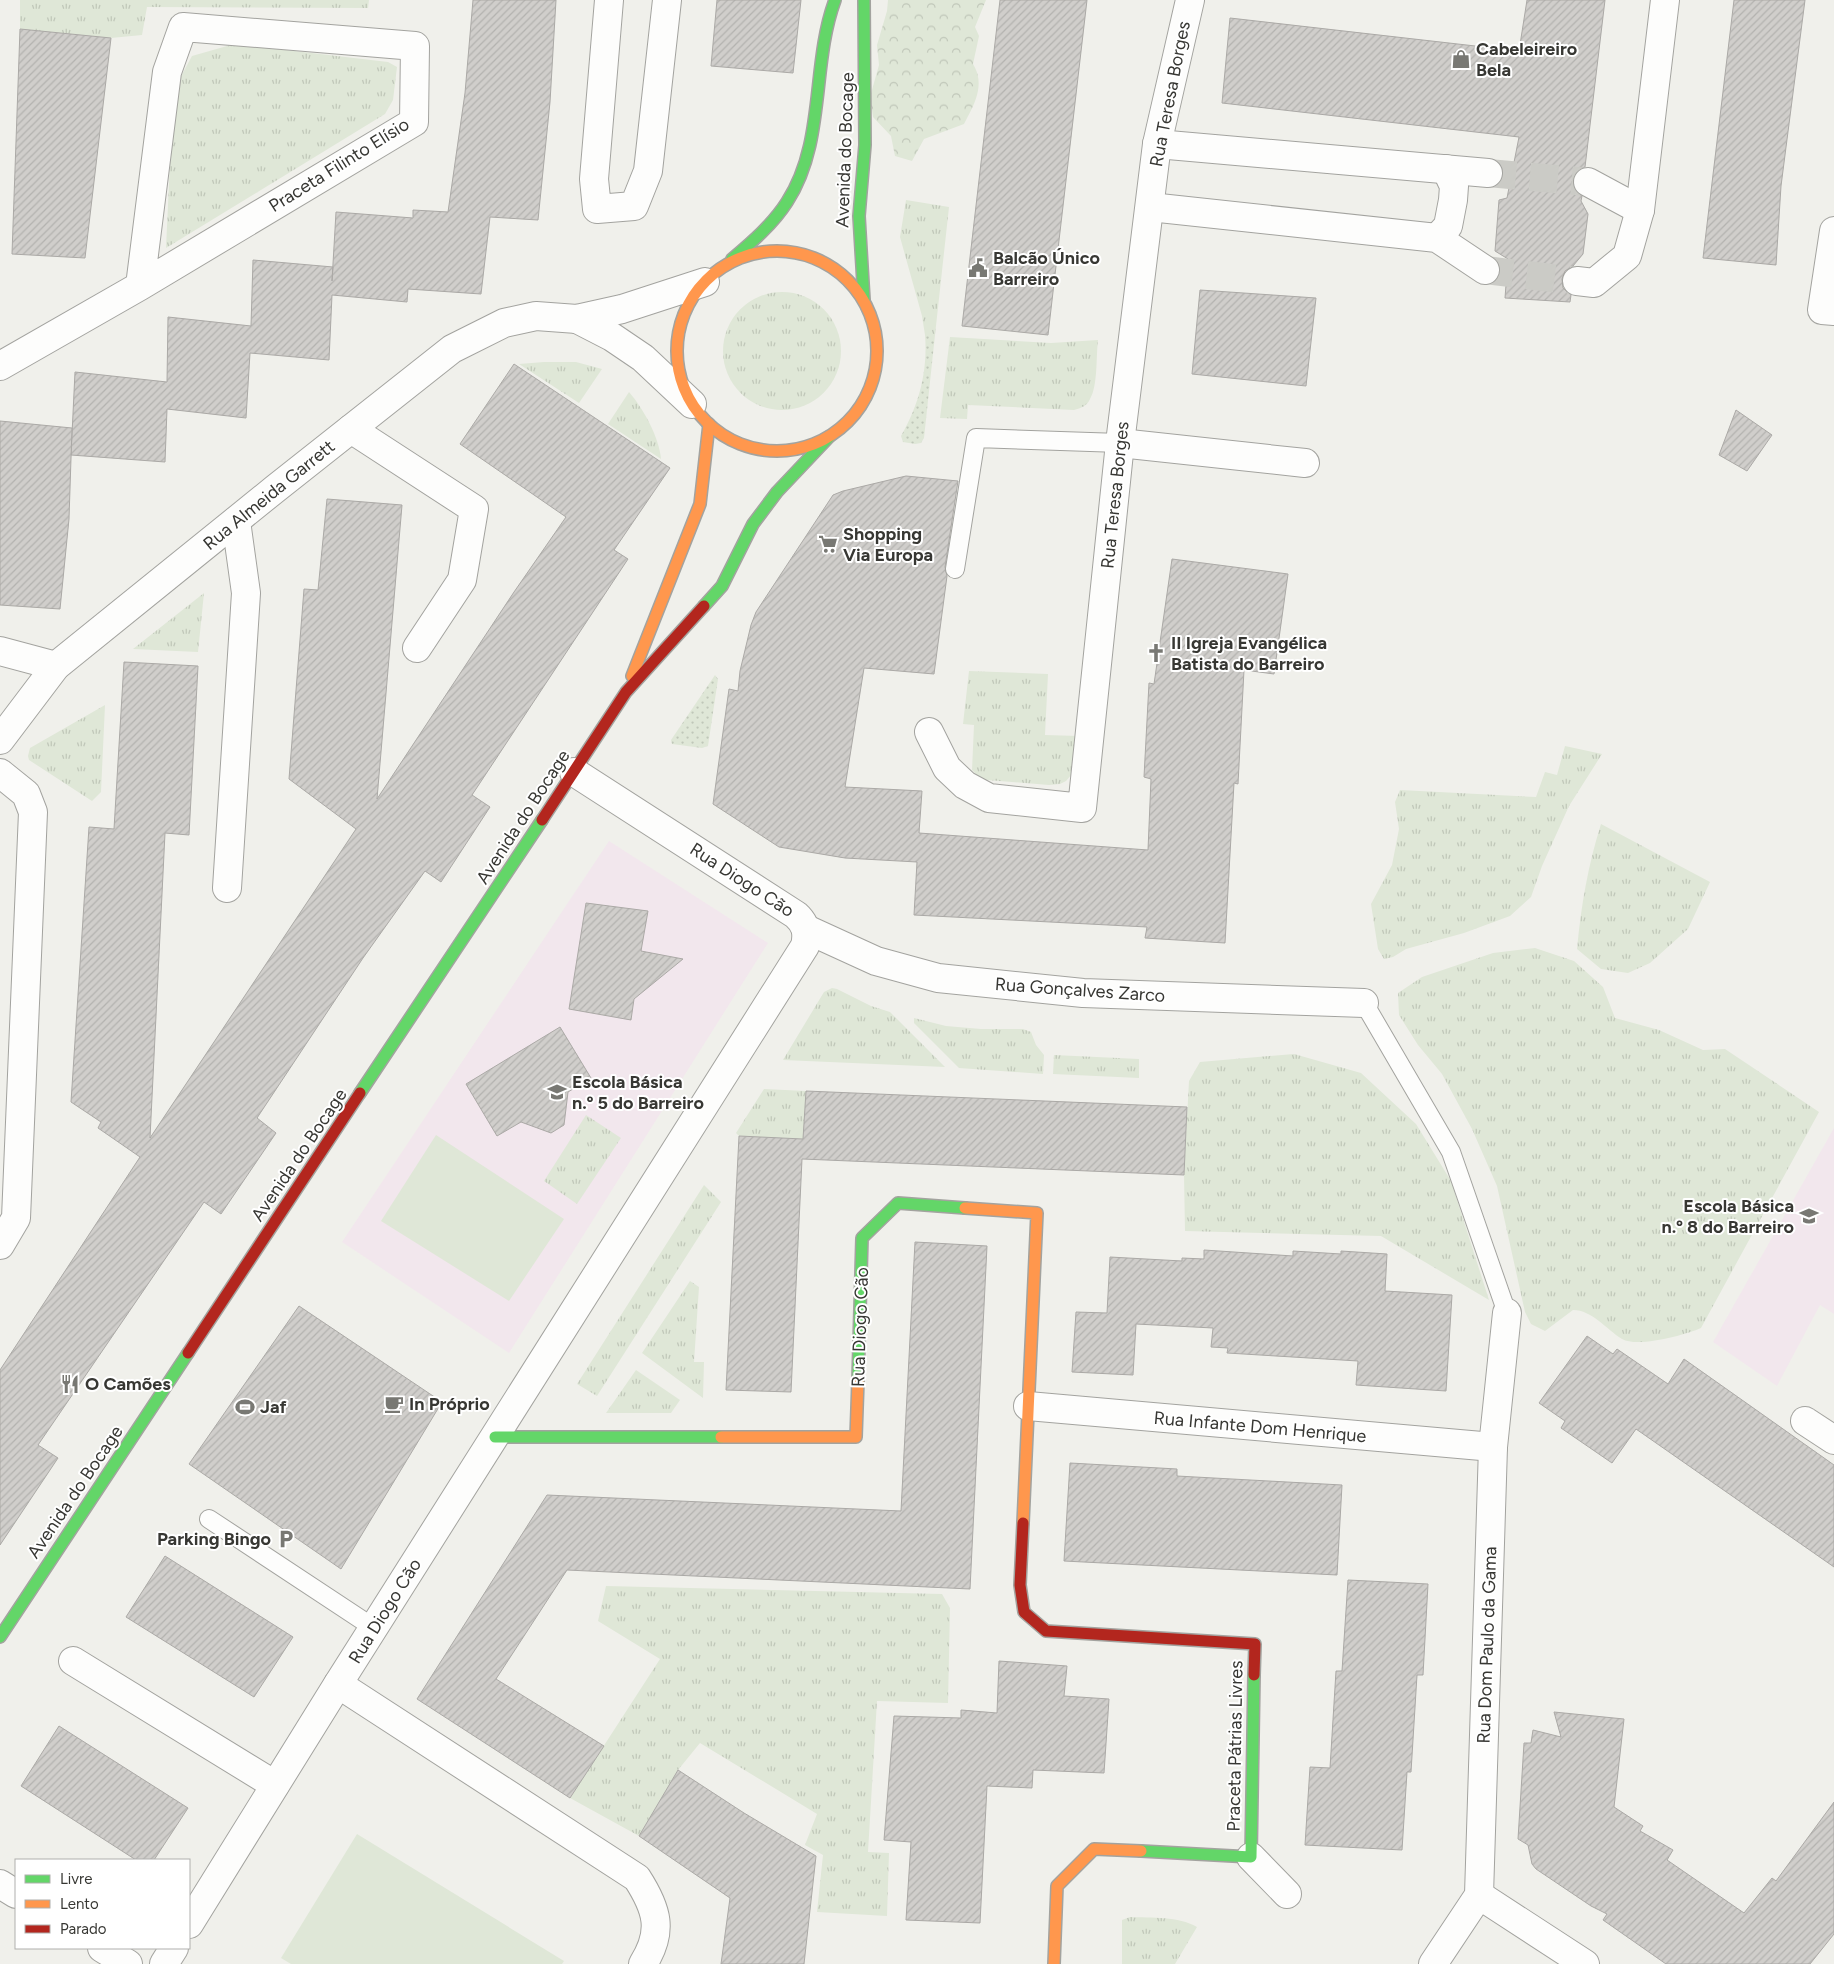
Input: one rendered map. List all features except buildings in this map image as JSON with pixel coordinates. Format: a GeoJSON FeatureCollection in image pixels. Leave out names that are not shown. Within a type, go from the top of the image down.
{"type":"FeatureCollection","features":[{"type":"Feature","properties":{"kind":"main road","name":"Avenida do Bocage"},"geometry":{"type":"LineString","coordinates":[[626,692],[700,504],[700,414],[681,380],[677,354],[680,328],[689,303],[715,273],[770,224],[788,200],[801,173],[812,138],[827,26],[835,0]]}},
{"type":"Feature","properties":{"kind":"main road","name":"Avenida do Bocage"},"geometry":{"type":"LineString","coordinates":[[864,0],[865,145],[858,216],[864,300]]}},
{"type":"Feature","properties":{"kind":"main road"},"geometry":{"type":"LineString","coordinates":[[700,414],[730,439],[755,448],[780,451],[806,447],[829,437],[850,421],[864,400],[874,376],[878,351],[874,325],[864,300],[848,279],[828,263],[803,253],[776,250],[750,254],[715,273]]}},
{"type":"Feature","properties":{"kind":"main road","name":"Avenida do Bocage"},"geometry":{"type":"LineString","coordinates":[[0,1636],[626,692],[722,586],[753,524],[777,492],[829,437]]}},
{"type":"Feature","properties":{"kind":"main road","name":"Rua Diogo Cão"},"geometry":{"type":"LineString","coordinates":[[495,1437],[856,1436],[862,1238],[898,1203],[1036,1213],[1028,1406]]}},
{"type":"Feature","properties":{"kind":"main road","name":"Praceta Pátrias Livres"},"geometry":{"type":"LineString","coordinates":[[1028,1406],[1020,1585],[1024,1612],[1046,1631],[1255,1644],[1251,1856],[1094,1849],[1058,1886],[1054,1964]]}},
{"type":"Feature","properties":{"kind":"street"},"geometry":{"type":"LineString","coordinates":[[609,0],[594,178],[597,208],[634,206],[648,170],[667,0]]}},
{"type":"Feature","properties":{"kind":"street","name":"Rua Teresa Borges"},"geometry":{"type":"LineString","coordinates":[[929,732],[947,768],[965,785],[989,798],[1082,808],[1120,443],[1158,144],[1190,0]]}},
{"type":"Feature","properties":{"kind":"street"},"geometry":{"type":"LineString","coordinates":[[1576,281],[1594,282],[1627,256],[1640,210],[1665,0]]}},
{"type":"Feature","properties":{"kind":"street","name":"Praceta Filinto Elísio"},"geometry":{"type":"LineString","coordinates":[[0,366],[140,286],[414,122],[415,46],[183,27],[167,72],[140,286]]}},
{"type":"Feature","properties":{"kind":"street"},"geometry":{"type":"LineString","coordinates":[[1158,144],[1488,173]]}},
{"type":"Feature","properties":{"kind":"street"},"geometry":{"type":"LineString","coordinates":[[1437,238],[1448,226],[1453,200],[1454,186],[1446,169]]}},
{"type":"Feature","properties":{"kind":"street"},"geometry":{"type":"LineString","coordinates":[[1588,182],[1640,210]]}},
{"type":"Feature","properties":{"kind":"street"},"geometry":{"type":"LineString","coordinates":[[1150,207],[1437,238],[1485,270]]}},
{"type":"Feature","properties":{"kind":"street"},"geometry":{"type":"LineString","coordinates":[[1834,231],[1822,310],[1834,311]]}},
{"type":"Feature","properties":{"kind":"street","name":"Rua Almeida Garrett"},"geometry":{"type":"LineString","coordinates":[[0,740],[56,666],[452,349],[504,323],[536,316],[577,319],[622,309],[715,273]]}},
{"type":"Feature","properties":{"kind":"street","name":"Rua Almeida Garrett"},"geometry":{"type":"LineString","coordinates":[[577,319],[612,337],[643,358],[700,414]]}},
{"type":"Feature","properties":{"kind":"street"},"geometry":{"type":"LineString","coordinates":[[351,429],[474,509],[462,580],[417,648]]}},
{"type":"Feature","properties":{"kind":"street"},"geometry":{"type":"LineString","coordinates":[[1120,443],[1305,463]]}},
{"type":"Feature","properties":{"kind":"street"},"geometry":{"type":"LineString","coordinates":[[228,888],[246,594],[236,521]]}},
{"type":"Feature","properties":{"kind":"street"},"geometry":{"type":"LineString","coordinates":[[0,651],[56,666]]}},
{"type":"Feature","properties":{"kind":"street","name":"Rua Diogo Cão"},"geometry":{"type":"LineString","coordinates":[[190,1922],[338,1684],[805,946],[807,938],[806,929],[803,922],[796,915],[574,772]]}},
{"type":"Feature","properties":{"kind":"street"},"geometry":{"type":"LineString","coordinates":[[0,773],[26,794],[33,812],[16,1218],[0,1245]]}},
{"type":"Feature","properties":{"kind":"street","name":"Rua Gonçalves Zarco"},"geometry":{"type":"LineString","coordinates":[[806,929],[876,961],[938,978],[1083,993],[1364,1003]]}},
{"type":"Feature","properties":{"kind":"street","name":"Rua Dom Paulo da Gama"},"geometry":{"type":"LineString","coordinates":[[1479,1894],[1493,1447],[1507,1312]]}},
{"type":"Feature","properties":{"kind":"street","name":"Rua Infante Dom Henrique"},"geometry":{"type":"LineString","coordinates":[[1028,1406],[1493,1447]]}},
{"type":"Feature","properties":{"kind":"street"},"geometry":{"type":"LineString","coordinates":[[1805,1421],[1834,1440]]}},
{"type":"Feature","properties":{"kind":"street"},"geometry":{"type":"LineString","coordinates":[[73,1661],[275,1785]]}},
{"type":"Feature","properties":{"kind":"street"},"geometry":{"type":"LineString","coordinates":[[338,1684],[637,1878],[651,1900],[656,1923],[652,1949],[643,1964]]}},
{"type":"Feature","properties":{"kind":"street"},"geometry":{"type":"LineString","coordinates":[[1251,1856],[1287,1894]]}},
{"type":"Feature","properties":{"kind":"street"},"geometry":{"type":"LineString","coordinates":[[0,1884],[15,1893]]}},
{"type":"Feature","properties":{"kind":"street"},"geometry":{"type":"LineString","coordinates":[[1433,1964],[1479,1894],[1585,1964]]}},
{"type":"Feature","properties":{"kind":"street"},"geometry":{"type":"LineString","coordinates":[[104,1949],[128,1964]]}},
{"type":"Feature","properties":{"kind":"street"},"geometry":{"type":"LineString","coordinates":[[164,1964],[173,1949]]}},
{"type":"Feature","properties":{"kind":"lane"},"geometry":{"type":"LineString","coordinates":[[955,569],[976,438],[1120,443]]}},
{"type":"Feature","properties":{"kind":"lane"},"geometry":{"type":"LineString","coordinates":[[1364,1003],[1451,1152],[1507,1312]]}},
{"type":"Feature","properties":{"kind":"lane"},"geometry":{"type":"LineString","coordinates":[[210,1519],[374,1628]]}},
{"type":"Feature","properties":{"kind":"shaded area","name":"Escola Básica n.º 5 do Barreiro"},"geometry":{"type":"Polygon","coordinates":[[[609,841],[768,943],[509,1353],[342,1242],[609,841]]]}},
{"type":"Feature","properties":{"kind":"shaded area","name":"Escola Básica n.º 8 do Barreiro"},"geometry":{"type":"Polygon","coordinates":[[[1834,1128],[1834,1314],[1820,1305],[1777,1386],[1713,1342],[1834,1128]]]}},
{"type":"Feature","properties":{"kind":"green space"},"geometry":{"type":"Polygon","coordinates":[[[20,0],[369,0],[368,8],[147,7],[142,35],[111,38],[20,29],[20,0]]]}},
{"type":"Feature","properties":{"kind":"green space"},"geometry":{"type":"Polygon","coordinates":[[[888,0],[986,0],[975,27],[979,36],[973,64],[977,72],[979,87],[971,110],[964,124],[924,139],[912,161],[895,156],[891,136],[873,117],[870,97],[879,65],[877,45],[887,11],[888,0]]]}},
{"type":"Feature","properties":{"kind":"green space"},"geometry":{"type":"Polygon","coordinates":[[[234,44],[388,62],[397,67],[393,100],[385,114],[166,248],[170,162],[179,80],[192,56],[234,44]]]}},
{"type":"Feature","properties":{"kind":"green space"},"geometry":{"type":"Polygon","coordinates":[[[906,200],[949,207],[935,335],[925,335],[922,316],[900,237],[906,200]]]}},
{"type":"Feature","properties":{"kind":"green space"},"geometry":{"type":"Polygon","coordinates":[[[782,292],[805,297],[824,309],[836,328],[841,351],[836,374],[824,393],[805,405],[782,410],[759,405],[740,393],[728,374],[723,351],[728,328],[740,309],[759,297],[782,292]]]}},
{"type":"Feature","properties":{"kind":"green space"},"geometry":{"type":"Polygon","coordinates":[[[925,335],[935,335],[924,438],[921,443],[915,444],[903,442],[901,436],[913,412],[921,387],[925,362],[925,335]]]}},
{"type":"Feature","properties":{"kind":"green space"},"geometry":{"type":"Polygon","coordinates":[[[950,337],[1051,343],[1098,340],[1096,379],[1093,393],[1085,405],[1074,410],[968,405],[967,419],[940,418],[950,337]]]}},
{"type":"Feature","properties":{"kind":"green space"},"geometry":{"type":"Polygon","coordinates":[[[576,362],[602,369],[579,403],[519,364],[576,362]]]}},
{"type":"Feature","properties":{"kind":"green space"},"geometry":{"type":"Polygon","coordinates":[[[629,392],[650,423],[660,450],[661,459],[608,424],[629,392]]]}},
{"type":"Feature","properties":{"kind":"green space"},"geometry":{"type":"Polygon","coordinates":[[[204,593],[198,652],[133,649],[204,593]]]}},
{"type":"Feature","properties":{"kind":"green space"},"geometry":{"type":"Polygon","coordinates":[[[969,671],[1048,674],[1045,735],[1079,736],[1072,774],[1066,781],[1060,784],[1049,785],[987,780],[981,779],[972,770],[974,725],[963,724],[969,671]]]}},
{"type":"Feature","properties":{"kind":"green space"},"geometry":{"type":"Polygon","coordinates":[[[715,675],[718,679],[708,746],[702,748],[672,744],[671,740],[715,675]]]}},
{"type":"Feature","properties":{"kind":"green space"},"geometry":{"type":"Polygon","coordinates":[[[105,705],[101,792],[92,801],[29,760],[28,756],[30,748],[105,705]]]}},
{"type":"Feature","properties":{"kind":"green space"},"geometry":{"type":"Polygon","coordinates":[[[1565,746],[1602,754],[1569,806],[1542,866],[1531,897],[1510,916],[1464,933],[1406,949],[1393,957],[1384,959],[1378,949],[1371,904],[1392,865],[1399,829],[1395,802],[1400,790],[1536,797],[1545,772],[1557,775],[1565,746]]]}},
{"type":"Feature","properties":{"kind":"green space"},"geometry":{"type":"Polygon","coordinates":[[[1601,824],[1710,882],[1688,929],[1650,963],[1628,973],[1601,969],[1577,949],[1586,886],[1601,824]]]}},
{"type":"Feature","properties":{"kind":"green space"},"geometry":{"type":"Polygon","coordinates":[[[1535,948],[1574,961],[1603,987],[1615,1018],[1659,1030],[1703,1050],[1725,1049],[1819,1112],[1701,1328],[1662,1340],[1639,1342],[1622,1339],[1593,1317],[1580,1311],[1573,1310],[1545,1331],[1531,1324],[1525,1312],[1497,1186],[1472,1129],[1442,1074],[1418,1045],[1399,1015],[1398,993],[1422,977],[1493,953],[1535,948]]]}},
{"type":"Feature","properties":{"kind":"green space"},"geometry":{"type":"Polygon","coordinates":[[[832,988],[871,1006],[890,1012],[945,1067],[783,1060],[824,992],[832,988]]]}},
{"type":"Feature","properties":{"kind":"green space"},"geometry":{"type":"Polygon","coordinates":[[[914,1018],[946,1026],[981,1029],[1023,1029],[1031,1032],[1036,1045],[1044,1055],[1043,1074],[959,1068],[914,1023],[914,1018]]]}},
{"type":"Feature","properties":{"kind":"green space"},"geometry":{"type":"Polygon","coordinates":[[[1294,1054],[1361,1073],[1416,1124],[1451,1181],[1489,1300],[1381,1236],[1185,1231],[1184,1175],[1189,1081],[1200,1062],[1294,1054]]]}},
{"type":"Feature","properties":{"kind":"green space"},"geometry":{"type":"Polygon","coordinates":[[[1054,1055],[1139,1059],[1139,1078],[1053,1074],[1054,1055]]]}},
{"type":"Feature","properties":{"kind":"green space"},"geometry":{"type":"Polygon","coordinates":[[[764,1089],[806,1091],[803,1139],[739,1136],[736,1133],[764,1089]]]}},
{"type":"Feature","properties":{"kind":"green space"},"geometry":{"type":"Polygon","coordinates":[[[586,1115],[621,1138],[577,1204],[544,1181],[586,1115]]]}},
{"type":"Feature","properties":{"kind":"green space"},"geometry":{"type":"Polygon","coordinates":[[[436,1135],[564,1219],[509,1301],[381,1221],[436,1135]]]}},
{"type":"Feature","properties":{"kind":"green space"},"geometry":{"type":"Polygon","coordinates":[[[704,1185],[721,1202],[597,1396],[577,1384],[704,1185]]]}},
{"type":"Feature","properties":{"kind":"green space"},"geometry":{"type":"Polygon","coordinates":[[[690,1281],[699,1287],[694,1362],[704,1362],[703,1398],[642,1353],[690,1281]]]}},
{"type":"Feature","properties":{"kind":"green space"},"geometry":{"type":"Polygon","coordinates":[[[636,1370],[680,1400],[671,1413],[606,1413],[636,1370]]]}},
{"type":"Feature","properties":{"kind":"green space"},"geometry":{"type":"Polygon","coordinates":[[[606,1586],[942,1594],[950,1608],[948,1703],[877,1701],[868,1852],[889,1853],[887,1916],[817,1912],[823,1855],[805,1845],[817,1814],[700,1743],[678,1770],[639,1836],[570,1798],[660,1659],[598,1621],[606,1586]]]}},
{"type":"Feature","properties":{"kind":"green space"},"geometry":{"type":"Polygon","coordinates":[[[357,1834],[564,1961],[562,1964],[291,1964],[281,1958],[357,1834]]]}},
{"type":"Feature","properties":{"kind":"green space"},"geometry":{"type":"Polygon","coordinates":[[[1130,1917],[1173,1919],[1190,1923],[1197,1927],[1175,1964],[1122,1964],[1122,1920],[1130,1917]]]}},
{"type":"Feature","properties":{"kind":"tunnel"},"geometry":{"type":"LineString","coordinates":[[1488,173],[1588,182]]}},
{"type":"Feature","properties":{"kind":"tunnel"},"geometry":{"type":"LineString","coordinates":[[1485,270],[1577,281]]}},
{"type":"Feature","properties":{"kind":"traffic: fast"},"geometry":{"type":"LineString","coordinates":[[732,259],[775,218],[787,202],[799,179],[808,154],[823,51],[835,0]]}},
{"type":"Feature","properties":{"kind":"traffic: fast"},"geometry":{"type":"LineString","coordinates":[[864,0],[865,145],[859,216],[864,300]]}},
{"type":"Feature","properties":{"kind":"traffic: fast"},"geometry":{"type":"LineString","coordinates":[[704,606],[722,586],[753,524],[777,492],[829,437]]}},
{"type":"Feature","properties":{"kind":"traffic: fast"},"geometry":{"type":"LineString","coordinates":[[360,1093],[542,820]]}},
{"type":"Feature","properties":{"kind":"traffic: fast"},"geometry":{"type":"LineString","coordinates":[[858,1380],[862,1238],[898,1203],[965,1208]]}},
{"type":"Feature","properties":{"kind":"traffic: fast"},"geometry":{"type":"LineString","coordinates":[[0,1637],[188,1353]]}},
{"type":"Feature","properties":{"kind":"traffic: fast"},"geometry":{"type":"LineString","coordinates":[[495,1437],[721,1437]]}},
{"type":"Feature","properties":{"kind":"traffic: fast"},"geometry":{"type":"LineString","coordinates":[[1141,1851],[1251,1857],[1254,1675]]}},
{"type":"Feature","properties":{"kind":"traffic: slow"},"geometry":{"type":"LineString","coordinates":[[777,251],[806,255],[824,263],[848,280],[865,304],[873,322],[877,351],[873,380],[865,398],[848,422],[824,439],[806,447],[777,451],[748,447],[730,439],[706,422],[689,398],[681,380],[677,351],[681,322],[689,304],[706,280],[730,263],[748,255],[777,251]]}},
{"type":"Feature","properties":{"kind":"traffic: slow"},"geometry":{"type":"LineString","coordinates":[[632,676],[700,504],[709,424]]}},
{"type":"Feature","properties":{"kind":"traffic: slow"},"geometry":{"type":"LineString","coordinates":[[965,1208],[1037,1213],[1023,1523]]}},
{"type":"Feature","properties":{"kind":"traffic: slow"},"geometry":{"type":"LineString","coordinates":[[721,1437],[856,1437],[858,1380]]}},
{"type":"Feature","properties":{"kind":"traffic: slow"},"geometry":{"type":"LineString","coordinates":[[1054,1964],[1057,1886],[1094,1849],[1141,1851]]}},
{"type":"Feature","properties":{"kind":"traffic: jam"},"geometry":{"type":"LineString","coordinates":[[542,820],[626,692],[704,606]]}},
{"type":"Feature","properties":{"kind":"traffic: jam"},"geometry":{"type":"LineString","coordinates":[[188,1353],[360,1093]]}},
{"type":"Feature","properties":{"kind":"traffic: jam"},"geometry":{"type":"LineString","coordinates":[[1023,1523],[1020,1585],[1024,1612],[1046,1631],[1255,1644],[1254,1675]]}},
{"type":"Feature","properties":{"kind":"place","name":"Cabeleireiro Bela"},"geometry":{"type":"Point","coordinates":[1461,59]}},
{"type":"Feature","properties":{"kind":"place","name":"Balcão Único Barreiro"},"geometry":{"type":"Point","coordinates":[978,268]}},
{"type":"Feature","properties":{"kind":"place","name":"Shopping Via Europa"},"geometry":{"type":"Point","coordinates":[828,544]}},
{"type":"Feature","properties":{"kind":"place","name":"II Igreja Evangélica Batista do Barreiro"},"geometry":{"type":"Point","coordinates":[1156,653]}},
{"type":"Feature","properties":{"kind":"place","name":"Escola Básica n.º 5 do Barreiro"},"geometry":{"type":"Point","coordinates":[557,1092]}},
{"type":"Feature","properties":{"kind":"place","name":"Escola Básica n.º 8 do Barreiro"},"geometry":{"type":"Point","coordinates":[1809,1216]}},
{"type":"Feature","properties":{"kind":"place","name":"O Camões"},"geometry":{"type":"Point","coordinates":[70,1384]}},
{"type":"Feature","properties":{"kind":"place","name":"In Próprio"},"geometry":{"type":"Point","coordinates":[394,1404]}},
{"type":"Feature","properties":{"kind":"place","name":"Jaf"},"geometry":{"type":"Point","coordinates":[245,1407]}},
{"type":"Feature","properties":{"kind":"place","name":"Parking Bingo"},"geometry":{"type":"Point","coordinates":[286,1539]}}]}
